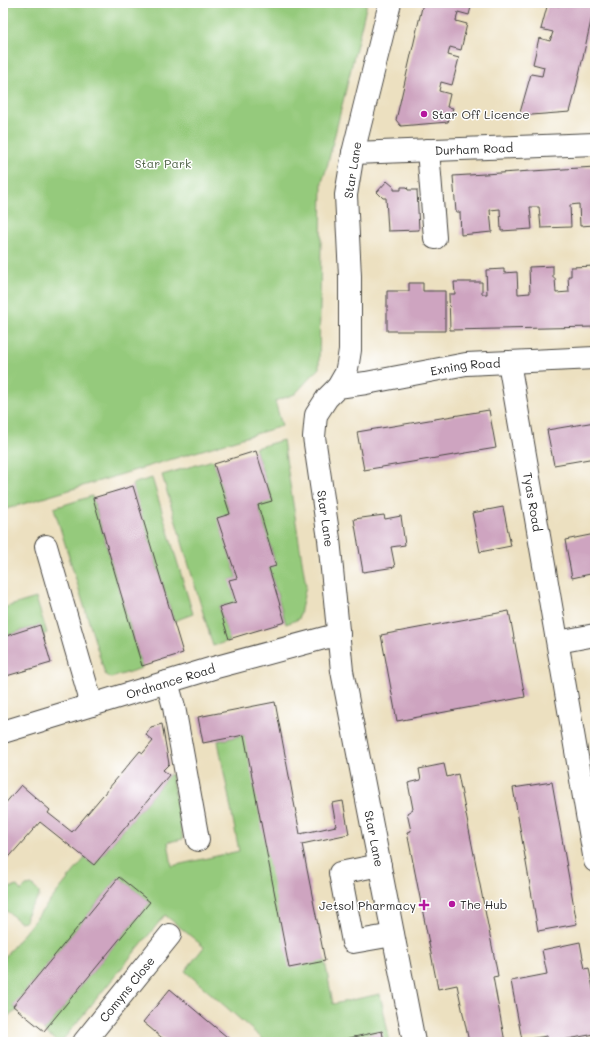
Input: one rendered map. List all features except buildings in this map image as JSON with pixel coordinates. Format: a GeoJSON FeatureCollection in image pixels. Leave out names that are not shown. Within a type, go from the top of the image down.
{"type":"FeatureCollection","features":[{"type":"Feature","properties":{"kind":"street","name":"Star Lane"},"geometry":{"type":"LineString","coordinates":[[390,3],[353,153],[346,195],[350,276],[350,350],[346,373],[338,387],[327,398],[316,415],[314,437],[329,539],[346,695],[414,1042]]}},
{"type":"Feature","properties":{"kind":"street","name":"Durham Road"},"geometry":{"type":"LineString","coordinates":[[353,153],[594,141]]}},
{"type":"Feature","properties":{"kind":"street"},"geometry":{"type":"LineString","coordinates":[[428,150],[435,238]]}},
{"type":"Feature","properties":{"kind":"street","name":"Exning Road"},"geometry":{"type":"LineString","coordinates":[[338,387],[466,364],[595,358]]}},
{"type":"Feature","properties":{"kind":"street","name":"Tyas Road"},"geometry":{"type":"LineString","coordinates":[[509,362],[595,861]]}},
{"type":"Feature","properties":{"kind":"street"},"geometry":{"type":"LineString","coordinates":[[46,546],[92,705]]}},
{"type":"Feature","properties":{"kind":"street","name":"Ordnance Road"},"geometry":{"type":"LineString","coordinates":[[3,732],[213,668],[339,634]]}},
{"type":"Feature","properties":{"kind":"street"},"geometry":{"type":"LineString","coordinates":[[558,642],[595,636]]}},
{"type":"Feature","properties":{"kind":"street"},"geometry":{"type":"LineString","coordinates":[[167,682],[174,707],[198,840]]}},
{"type":"Feature","properties":{"kind":"street"},"geometry":{"type":"LineString","coordinates":[[380,864],[340,873],[350,927],[353,942],[393,934]]}},
{"type":"Feature","properties":{"kind":"street","name":"Comyns Close"},"geometry":{"type":"LineString","coordinates":[[84,1042],[170,936]]}},
{"type":"Feature","properties":{"kind":"green space","name":"Star Park"},"geometry":{"type":"Polygon","coordinates":[[[3,3],[367,3],[322,182],[319,368],[295,394],[275,401],[282,426],[3,510],[3,3]]]}},
{"type":"Feature","properties":{"kind":"green space"},"geometry":{"type":"Polygon","coordinates":[[[283,440],[306,586],[299,619],[286,624],[269,568],[276,565],[258,505],[272,500],[255,448],[283,440]]]}},
{"type":"Feature","properties":{"kind":"green space"},"geometry":{"type":"Polygon","coordinates":[[[213,460],[230,514],[218,519],[237,578],[230,580],[236,602],[219,607],[230,641],[213,646],[162,475],[213,460]]]}},
{"type":"Feature","properties":{"kind":"green space"},"geometry":{"type":"Polygon","coordinates":[[[152,478],[193,614],[174,621],[132,484],[152,478]]]}},
{"type":"Feature","properties":{"kind":"green space"},"geometry":{"type":"Polygon","coordinates":[[[92,496],[142,668],[111,678],[105,674],[54,508],[92,496]]]}},
{"type":"Feature","properties":{"kind":"green space"},"geometry":{"type":"Polygon","coordinates":[[[36,598],[47,633],[43,635],[39,625],[3,637],[3,608],[36,598]]]}},
{"type":"Feature","properties":{"kind":"green space"},"geometry":{"type":"Polygon","coordinates":[[[244,735],[325,961],[333,1004],[380,994],[390,1042],[266,1042],[185,971],[204,947],[165,915],[61,1042],[57,1042],[44,1031],[150,902],[119,877],[13,1006],[18,1010],[3,1019],[3,959],[85,858],[94,865],[169,775],[171,774],[183,839],[168,842],[172,866],[239,851],[218,741],[244,735]]]}},
{"type":"Feature","properties":{"kind":"green space"},"geometry":{"type":"Polygon","coordinates":[[[32,885],[39,892],[39,897],[28,911],[26,921],[20,922],[3,908],[3,893],[8,888],[17,886],[21,891],[26,886],[32,885]]]}},
{"type":"Feature","properties":{"kind":"place","name":"Star Off Licence"},"geometry":{"type":"Point","coordinates":[424,114]}},
{"type":"Feature","properties":{"kind":"place","name":"The Hub"},"geometry":{"type":"Point","coordinates":[452,904]}},
{"type":"Feature","properties":{"kind":"place","name":"Jetsol Pharmacy"},"geometry":{"type":"Point","coordinates":[424,905]}}]}
